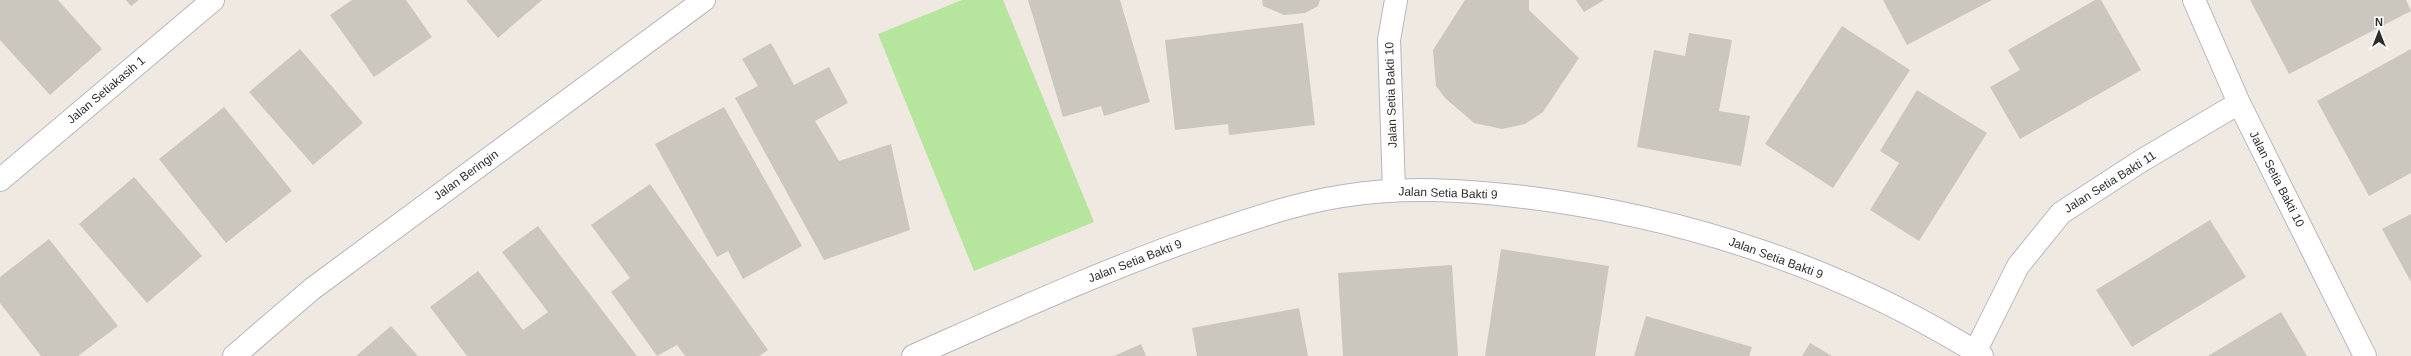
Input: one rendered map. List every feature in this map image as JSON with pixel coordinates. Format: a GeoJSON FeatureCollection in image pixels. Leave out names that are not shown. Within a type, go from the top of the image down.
{"type":"FeatureCollection","features":[{"type":"Feature","properties":{"kind":"street","name":"Jalan Setiakasih 1"},"geometry":{"type":"LineString","coordinates":[[0,180],[213,0]]}},
{"type":"Feature","properties":{"kind":"street","name":"Jalan Beringin"},"geometry":{"type":"LineString","coordinates":[[234,356],[312,289],[704,0]]}},
{"type":"Feature","properties":{"kind":"street","name":"Jalan Setia Bakti 10"},"geometry":{"type":"LineString","coordinates":[[1394,190],[1389,40],[1396,0]]}},
{"type":"Feature","properties":{"kind":"street","name":"Jalan Setia Bakti 10"},"geometry":{"type":"LineString","coordinates":[[2194,0],[2239,103],[2365,356]]}},
{"type":"Feature","properties":{"kind":"street","name":"Jalan Setia Bakti 11"},"geometry":{"type":"LineString","coordinates":[[1979,354],[2018,266],[2061,213],[2141,161],[2239,103]]}},
{"type":"Feature","properties":{"kind":"street","name":"Jalan Setia Bakti 9"},"geometry":{"type":"LineString","coordinates":[[913,356],[1107,271],[1236,224],[1342,196],[1394,190],[1497,194],[1572,203],[1670,223],[1764,251],[1870,294],[1979,354]]}},
{"type":"Feature","properties":{"kind":"green space"},"geometry":{"type":"Polygon","coordinates":[[[962,0],[1003,0],[1094,222],[974,271],[878,34],[962,0]]]}},
{"type":"Feature","properties":{"kind":"building"},"geometry":{"type":"Polygon","coordinates":[[[0,0],[58,0],[102,49],[50,95],[0,40],[0,0]]]}},
{"type":"Feature","properties":{"kind":"building"},"geometry":{"type":"Polygon","coordinates":[[[126,0],[139,0],[131,6],[126,0]]]}},
{"type":"Feature","properties":{"kind":"building"},"geometry":{"type":"Polygon","coordinates":[[[352,0],[406,0],[432,37],[374,77],[330,15],[352,0]]]}},
{"type":"Feature","properties":{"kind":"building"},"geometry":{"type":"Polygon","coordinates":[[[466,0],[542,0],[498,38],[466,0]]]}},
{"type":"Feature","properties":{"kind":"building"},"geometry":{"type":"Polygon","coordinates":[[[1028,0],[1120,0],[1150,102],[1104,116],[1101,106],[1063,117],[1028,0]]]}},
{"type":"Feature","properties":{"kind":"building"},"geometry":{"type":"Polygon","coordinates":[[[1262,0],[1320,0],[1318,6],[1305,13],[1284,15],[1263,6],[1262,0]]]}},
{"type":"Feature","properties":{"kind":"building"},"geometry":{"type":"Polygon","coordinates":[[[1465,0],[1529,0],[1529,10],[1579,58],[1543,112],[1525,124],[1502,129],[1474,123],[1445,98],[1436,86],[1433,50],[1465,0]]]}},
{"type":"Feature","properties":{"kind":"building"},"geometry":{"type":"Polygon","coordinates":[[[1576,0],[1604,0],[1584,12],[1576,0]]]}},
{"type":"Feature","properties":{"kind":"building"},"geometry":{"type":"Polygon","coordinates":[[[1883,0],[1992,0],[1907,45],[1883,0]]]}},
{"type":"Feature","properties":{"kind":"building"},"geometry":{"type":"Polygon","coordinates":[[[2095,0],[2101,0],[2141,70],[2020,139],[1990,87],[2020,70],[2008,50],[2095,0]]]}},
{"type":"Feature","properties":{"kind":"building"},"geometry":{"type":"Polygon","coordinates":[[[2250,0],[2406,0],[2411,11],[2289,74],[2250,0]]]}},
{"type":"Feature","properties":{"kind":"building"},"geometry":{"type":"Polygon","coordinates":[[[1303,23],[1315,125],[1229,135],[1228,124],[1175,130],[1165,40],[1303,23]]]}},
{"type":"Feature","properties":{"kind":"building"},"geometry":{"type":"Polygon","coordinates":[[[1842,26],[1910,70],[1833,188],[1765,144],[1842,26]]]}},
{"type":"Feature","properties":{"kind":"building"},"geometry":{"type":"Polygon","coordinates":[[[1689,33],[1732,40],[1719,111],[1750,116],[1741,166],[1637,147],[1654,50],[1685,56],[1689,33]]]}},
{"type":"Feature","properties":{"kind":"building"},"geometry":{"type":"Polygon","coordinates":[[[771,43],[794,85],[829,67],[848,103],[815,121],[839,161],[891,144],[910,230],[824,260],[735,98],[758,86],[742,59],[771,43]]]}},
{"type":"Feature","properties":{"kind":"building"},"geometry":{"type":"Polygon","coordinates":[[[300,49],[363,123],[313,165],[249,92],[300,49]]]}},
{"type":"Feature","properties":{"kind":"building"},"geometry":{"type":"Polygon","coordinates":[[[2411,49],[2411,173],[2369,196],[2317,101],[2411,49]]]}},
{"type":"Feature","properties":{"kind":"building"},"geometry":{"type":"Polygon","coordinates":[[[1917,90],[1987,133],[1919,241],[1870,210],[1899,163],[1880,151],[1917,90]]]}},
{"type":"Feature","properties":{"kind":"building"},"geometry":{"type":"Polygon","coordinates":[[[224,107],[292,191],[226,243],[159,159],[224,107]]]}},
{"type":"Feature","properties":{"kind":"building"},"geometry":{"type":"Polygon","coordinates":[[[724,107],[802,246],[743,279],[728,251],[717,257],[655,144],[724,107]]]}},
{"type":"Feature","properties":{"kind":"building"},"geometry":{"type":"Polygon","coordinates":[[[134,177],[202,256],[147,303],[79,224],[134,177]]]}},
{"type":"Feature","properties":{"kind":"building"},"geometry":{"type":"Polygon","coordinates":[[[650,184],[768,350],[759,356],[685,356],[677,345],[657,356],[611,292],[630,278],[591,225],[650,184]]]}},
{"type":"Feature","properties":{"kind":"building"},"geometry":{"type":"Polygon","coordinates":[[[2411,214],[2411,282],[2382,229],[2411,214]]]}},
{"type":"Feature","properties":{"kind":"building"},"geometry":{"type":"Polygon","coordinates":[[[2210,220],[2246,277],[2132,347],[2096,290],[2210,220]]]}},
{"type":"Feature","properties":{"kind":"building"},"geometry":{"type":"Polygon","coordinates":[[[538,226],[637,356],[467,356],[430,307],[478,271],[523,330],[548,312],[502,252],[538,226]]]}},
{"type":"Feature","properties":{"kind":"building"},"geometry":{"type":"Polygon","coordinates":[[[49,239],[118,326],[78,356],[41,356],[0,303],[0,277],[49,239]]]}},
{"type":"Feature","properties":{"kind":"building"},"geometry":{"type":"Polygon","coordinates":[[[1501,249],[1609,266],[1595,356],[1485,356],[1501,249]]]}},
{"type":"Feature","properties":{"kind":"building"},"geometry":{"type":"Polygon","coordinates":[[[1452,265],[1458,356],[1343,356],[1338,273],[1452,265]]]}},
{"type":"Feature","properties":{"kind":"building"},"geometry":{"type":"Polygon","coordinates":[[[1299,308],[1308,356],[1197,356],[1192,328],[1299,308]]]}},
{"type":"Feature","properties":{"kind":"building"},"geometry":{"type":"Polygon","coordinates":[[[2281,312],[2307,356],[2208,356],[2281,312]]]}},
{"type":"Feature","properties":{"kind":"building"},"geometry":{"type":"Polygon","coordinates":[[[1646,316],[1752,347],[1749,356],[1634,356],[1646,316]]]}},
{"type":"Feature","properties":{"kind":"building"},"geometry":{"type":"Polygon","coordinates":[[[391,326],[418,356],[356,356],[391,326]]]}},
{"type":"Feature","properties":{"kind":"building"},"geometry":{"type":"Polygon","coordinates":[[[1810,343],[1832,356],[1802,356],[1810,343]]]}},
{"type":"Feature","properties":{"kind":"building"},"geometry":{"type":"Polygon","coordinates":[[[1141,344],[1146,356],[1114,356],[1141,344]]]}}]}
